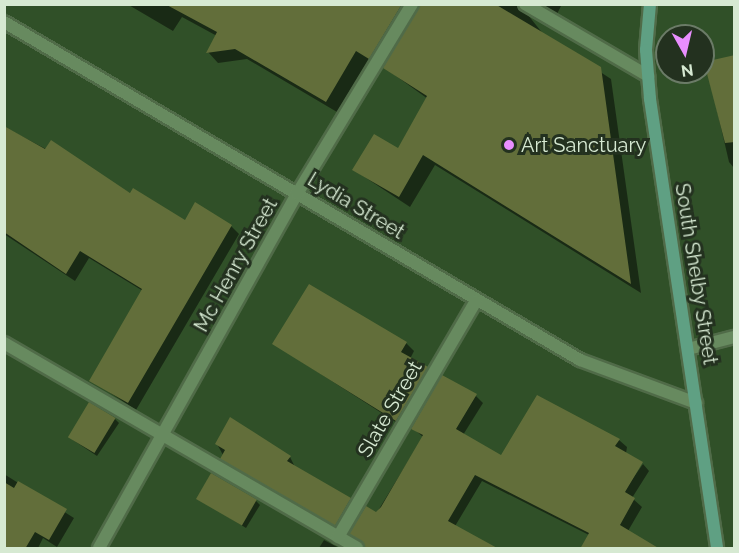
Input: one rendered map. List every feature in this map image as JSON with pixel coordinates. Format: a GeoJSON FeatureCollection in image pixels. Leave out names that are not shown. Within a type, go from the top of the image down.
{"type":"FeatureCollection","features":[{"type":"Feature","properties":{"kind":"main road","name":"South Shelby Street"},"geometry":{"type":"LineString","coordinates":[[650,4],[648,76],[717,549]]}},
{"type":"Feature","properties":{"kind":"street","name":"Mc Henry Street"},"geometry":{"type":"LineString","coordinates":[[99,549],[297,194],[412,4]]}},
{"type":"Feature","properties":{"kind":"street"},"geometry":{"type":"LineString","coordinates":[[525,4],[648,76]]}},
{"type":"Feature","properties":{"kind":"street","name":"Lydia Street"},"geometry":{"type":"LineString","coordinates":[[4,22],[476,301],[616,378],[696,403]]}},
{"type":"Feature","properties":{"kind":"street","name":"Slate Street"},"geometry":{"type":"LineString","coordinates":[[338,537],[476,301]]}},
{"type":"Feature","properties":{"kind":"street"},"geometry":{"type":"LineString","coordinates":[[688,349],[735,337]]}},
{"type":"Feature","properties":{"kind":"street"},"geometry":{"type":"LineString","coordinates":[[4,343],[357,549]]}},
{"type":"Feature","properties":{"kind":"building"},"geometry":{"type":"Polygon","coordinates":[[[165,4],[402,4],[369,59],[356,51],[326,102],[235,49],[206,53],[217,32],[165,4]]]}},
{"type":"Feature","properties":{"kind":"building","name":"Art Sanctuary"},"geometry":{"type":"Polygon","coordinates":[[[420,4],[495,4],[601,67],[631,284],[423,155],[399,197],[352,170],[374,134],[398,148],[427,96],[383,68],[420,4]]]}},
{"type":"Feature","properties":{"kind":"building"},"geometry":{"type":"Polygon","coordinates":[[[735,55],[735,142],[725,143],[710,84],[715,84],[715,60],[735,55]]]}},
{"type":"Feature","properties":{"kind":"building"},"geometry":{"type":"Polygon","coordinates":[[[4,126],[45,149],[51,140],[130,193],[133,188],[185,220],[195,202],[232,225],[128,403],[89,381],[142,289],[80,251],[66,274],[4,232],[4,126]]]}},
{"type":"Feature","properties":{"kind":"building"},"geometry":{"type":"Polygon","coordinates":[[[309,284],[407,342],[401,352],[428,367],[396,421],[272,344],[309,284]]]}},
{"type":"Feature","properties":{"kind":"building"},"geometry":{"type":"Polygon","coordinates":[[[442,375],[477,394],[456,429],[501,455],[537,395],[620,439],[615,446],[643,462],[625,492],[635,498],[620,525],[660,549],[580,549],[589,533],[475,475],[448,521],[499,549],[365,549],[349,534],[366,506],[376,512],[381,507],[423,435],[411,429],[442,375]]]}},
{"type":"Feature","properties":{"kind":"building"},"geometry":{"type":"Polygon","coordinates":[[[89,402],[116,418],[94,453],[68,437],[89,402]]]}},
{"type":"Feature","properties":{"kind":"building"},"geometry":{"type":"Polygon","coordinates":[[[230,417],[291,456],[287,461],[351,498],[335,526],[220,459],[225,450],[215,444],[230,417]]]}},
{"type":"Feature","properties":{"kind":"building"},"geometry":{"type":"Polygon","coordinates":[[[211,473],[257,500],[242,525],[196,499],[211,473]]]}},
{"type":"Feature","properties":{"kind":"building"},"geometry":{"type":"Polygon","coordinates":[[[18,481],[67,509],[49,540],[35,532],[25,549],[4,549],[4,482],[14,488],[18,481]]]}},
{"type":"Feature","properties":{"kind":"place","name":"Art Sanctuary"},"geometry":{"type":"Point","coordinates":[509,145]}}]}
